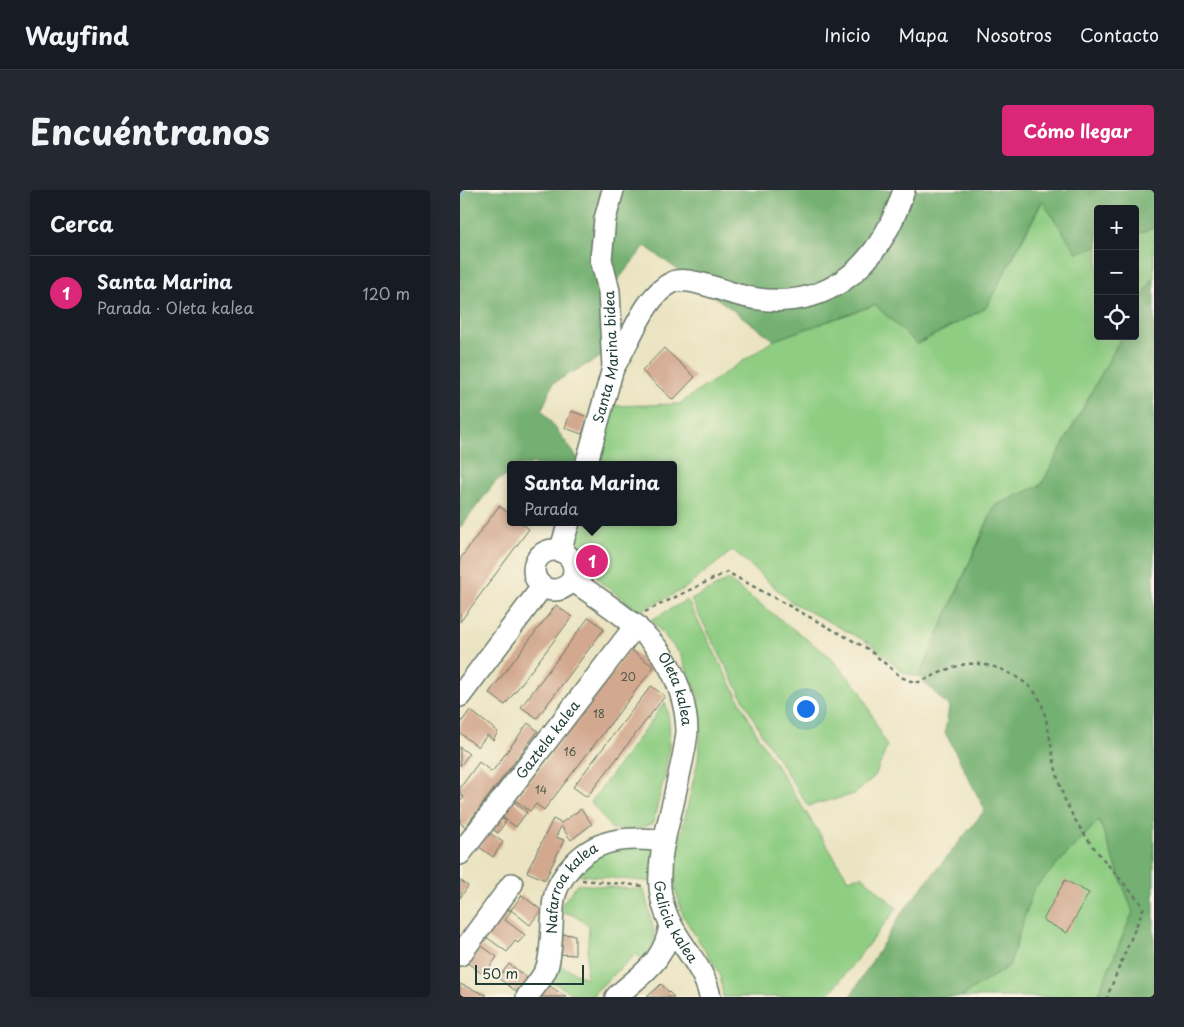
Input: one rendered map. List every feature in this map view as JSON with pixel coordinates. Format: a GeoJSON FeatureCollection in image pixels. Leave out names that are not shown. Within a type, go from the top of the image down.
{"type":"FeatureCollection","features":[{"type":"Feature","properties":{"kind":"street","name":"Santa Marina bidea"},"geometry":{"type":"LineString","coordinates":[[587,461],[613,368],[609,291],[601,259],[605,219],[613,190]]}},
{"type":"Feature","properties":{"kind":"street"},"geometry":{"type":"LineString","coordinates":[[613,368],[624,351],[646,307],[673,282],[689,280],[746,297],[790,301],[813,297],[845,281],[862,266],[886,231],[904,190]]}},
{"type":"Feature","properties":{"kind":"street"},"geometry":{"type":"LineString","coordinates":[[560,551],[568,526]]}},
{"type":"Feature","properties":{"kind":"street"},"geometry":{"type":"LineString","coordinates":[[548,551],[560,551],[571,560],[574,566],[572,580],[568,585],[556,590],[542,587],[535,577],[535,564],[542,554],[548,551]]}},
{"type":"Feature","properties":{"kind":"street","name":"Oleta kalea"},"geometry":{"type":"LineString","coordinates":[[572,580],[632,623],[661,650],[675,678],[687,730],[664,841]]}},
{"type":"Feature","properties":{"kind":"street"},"geometry":{"type":"LineString","coordinates":[[460,696],[542,587]]}},
{"type":"Feature","properties":{"kind":"street","name":"Gaztela kalea"},"geometry":{"type":"LineString","coordinates":[[464,845],[632,623]]}},
{"type":"Feature","properties":{"kind":"street","name":"Nafarroa kalea"},"geometry":{"type":"LineString","coordinates":[[527,997],[547,967],[554,897],[563,877],[574,864],[598,844],[631,838],[664,841]]}},
{"type":"Feature","properties":{"kind":"street","name":"Galicia kalea"},"geometry":{"type":"LineString","coordinates":[[664,841],[660,872],[661,892],[670,925],[707,985],[710,997]]}},
{"type":"Feature","properties":{"kind":"street"},"geometry":{"type":"LineString","coordinates":[[460,956],[512,884]]}},
{"type":"Feature","properties":{"kind":"street"},"geometry":{"type":"LineString","coordinates":[[616,997],[656,963],[666,945],[670,925]]}},
{"type":"Feature","properties":{"kind":"street"},"geometry":{"type":"LineString","coordinates":[[656,963],[675,965],[700,973]]}},
{"type":"Feature","properties":{"kind":"path"},"geometry":{"type":"LineString","coordinates":[[632,623],[727,572],[868,650],[901,677],[916,683],[963,664],[997,667],[1031,686],[1043,706],[1056,775],[1075,821],[1091,844],[1144,907],[1107,997]]}},
{"type":"Feature","properties":{"kind":"path"},"geometry":{"type":"LineString","coordinates":[[563,877],[645,886]]}},
{"type":"Feature","properties":{"kind":"green space"},"geometry":{"type":"Polygon","coordinates":[[[460,190],[1154,190],[1154,228],[1139,233],[1139,205],[1094,205],[1094,247],[1077,253],[1042,201],[986,308],[917,344],[875,305],[774,340],[645,246],[609,291],[606,354],[553,383],[542,410],[579,461],[507,461],[507,476],[496,481],[460,528],[460,190]]]}},
{"type":"Feature","properties":{"kind":"green space"},"geometry":{"type":"Polygon","coordinates":[[[1043,201],[1077,252],[1094,247],[1094,340],[1120,340],[1041,485],[994,506],[919,677],[904,673],[871,644],[791,602],[733,550],[684,589],[640,611],[600,582],[586,554],[572,541],[577,526],[677,526],[677,461],[596,461],[613,406],[679,404],[774,340],[875,305],[918,344],[986,308],[1043,201]]]}},
{"type":"Feature","properties":{"kind":"green space"},"geometry":{"type":"Polygon","coordinates":[[[1154,228],[1154,276],[1139,304],[1139,250],[1139,233],[1154,228]]]}},
{"type":"Feature","properties":{"kind":"green space"},"geometry":{"type":"Polygon","coordinates":[[[1154,276],[1154,997],[1097,997],[1133,912],[1099,820],[1033,890],[1009,966],[961,997],[850,997],[903,911],[985,810],[945,732],[949,707],[919,677],[995,506],[1041,485],[1120,340],[1139,340],[1139,304],[1154,276]]]}},
{"type":"Feature","properties":{"kind":"green space"},"geometry":{"type":"Polygon","coordinates":[[[728,580],[829,656],[860,690],[887,747],[875,776],[855,794],[808,806],[761,733],[691,600],[728,580]]]}},
{"type":"Feature","properties":{"kind":"green space"},"geometry":{"type":"Polygon","coordinates":[[[687,600],[759,738],[848,879],[862,876],[897,908],[827,997],[723,997],[720,974],[683,916],[675,888],[675,861],[698,760],[701,729],[698,695],[680,654],[651,620],[687,600]]]}},
{"type":"Feature","properties":{"kind":"green space"},"geometry":{"type":"Polygon","coordinates":[[[665,702],[668,717],[669,748],[653,823],[639,829],[612,829],[591,802],[665,702]]]}},
{"type":"Feature","properties":{"kind":"green space"},"geometry":{"type":"Polygon","coordinates":[[[1099,820],[1133,912],[1097,997],[961,997],[1009,966],[1033,890],[1099,820]]]}},
{"type":"Feature","properties":{"kind":"green space"},"geometry":{"type":"Polygon","coordinates":[[[604,845],[656,847],[654,882],[570,874],[604,845]]]}},
{"type":"Feature","properties":{"kind":"green space"},"geometry":{"type":"Polygon","coordinates":[[[577,884],[644,890],[655,936],[655,948],[643,960],[636,954],[594,993],[594,997],[578,997],[551,981],[557,964],[586,978],[589,925],[571,914],[560,912],[563,903],[577,884]]]}},
{"type":"Feature","properties":{"kind":"building"},"geometry":{"type":"Polygon","coordinates":[[[664,348],[695,377],[673,400],[642,371],[664,348]]]}},
{"type":"Feature","properties":{"kind":"building"},"geometry":{"type":"Polygon","coordinates":[[[571,411],[588,417],[582,434],[565,428],[571,411]]]}},
{"type":"Feature","properties":{"kind":"building"},"geometry":{"type":"Polygon","coordinates":[[[499,506],[507,512],[507,526],[525,526],[529,529],[460,622],[460,559],[499,506]]]}},
{"type":"Feature","properties":{"kind":"building"},"geometry":{"type":"Polygon","coordinates":[[[556,605],[572,617],[505,705],[489,693],[556,605]]]}},
{"type":"Feature","properties":{"kind":"building"},"geometry":{"type":"Polygon","coordinates":[[[589,617],[604,629],[537,718],[521,707],[589,617]]]}},
{"type":"Feature","properties":{"kind":"building"},"geometry":{"type":"Polygon","coordinates":[[[630,649],[654,667],[544,810],[536,804],[530,811],[515,800],[630,649]]]}},
{"type":"Feature","properties":{"kind":"building"},"geometry":{"type":"Polygon","coordinates":[[[651,686],[665,696],[587,797],[573,787],[651,686]]]}},
{"type":"Feature","properties":{"kind":"building"},"geometry":{"type":"Polygon","coordinates":[[[470,710],[498,732],[493,740],[487,735],[478,747],[460,733],[460,724],[470,710]]]}},
{"type":"Feature","properties":{"kind":"building"},"geometry":{"type":"Polygon","coordinates":[[[528,723],[538,731],[465,827],[460,823],[460,802],[464,797],[460,794],[460,788],[479,762],[492,772],[528,723]]]}},
{"type":"Feature","properties":{"kind":"building"},"geometry":{"type":"Polygon","coordinates":[[[460,747],[469,754],[460,766],[460,747]]]}},
{"type":"Feature","properties":{"kind":"building"},"geometry":{"type":"Polygon","coordinates":[[[513,801],[527,812],[516,827],[501,816],[513,801]]]}},
{"type":"Feature","properties":{"kind":"building"},"geometry":{"type":"Polygon","coordinates":[[[581,809],[592,824],[571,840],[561,826],[556,837],[564,840],[545,880],[527,872],[553,819],[561,823],[581,809]]]}},
{"type":"Feature","properties":{"kind":"building"},"geometry":{"type":"Polygon","coordinates":[[[500,817],[506,821],[498,833],[492,829],[500,817]]]}},
{"type":"Feature","properties":{"kind":"building"},"geometry":{"type":"Polygon","coordinates":[[[488,832],[503,842],[493,857],[479,847],[488,832]]]}},
{"type":"Feature","properties":{"kind":"building"},"geometry":{"type":"Polygon","coordinates":[[[460,880],[468,886],[460,898],[460,880]]]}},
{"type":"Feature","properties":{"kind":"building"},"geometry":{"type":"Polygon","coordinates":[[[1065,880],[1089,893],[1067,933],[1043,920],[1065,880]]]}},
{"type":"Feature","properties":{"kind":"building"},"geometry":{"type":"Polygon","coordinates":[[[522,895],[541,910],[530,925],[511,910],[522,895]]]}},
{"type":"Feature","properties":{"kind":"building"},"geometry":{"type":"Polygon","coordinates":[[[505,907],[511,911],[505,920],[525,935],[518,943],[515,941],[507,952],[482,934],[505,907]]]}},
{"type":"Feature","properties":{"kind":"building"},"geometry":{"type":"Polygon","coordinates":[[[557,934],[575,935],[575,955],[557,954],[557,934]]]}},
{"type":"Feature","properties":{"kind":"building"},"geometry":{"type":"Polygon","coordinates":[[[475,941],[497,957],[484,975],[462,959],[475,941]]]}},
{"type":"Feature","properties":{"kind":"building"},"geometry":{"type":"Polygon","coordinates":[[[509,964],[531,981],[520,994],[498,978],[509,964]]]}},
{"type":"Feature","properties":{"kind":"building"},"geometry":{"type":"Polygon","coordinates":[[[460,984],[486,995],[485,997],[460,997],[460,984]]]}},
{"type":"Feature","properties":{"kind":"building"},"geometry":{"type":"Polygon","coordinates":[[[547,984],[566,997],[538,997],[547,984]]]}},
{"type":"Feature","properties":{"kind":"building"},"geometry":{"type":"Polygon","coordinates":[[[661,984],[674,997],[647,997],[661,984]]]}},
{"type":"Feature","properties":{"kind":"waterway"},"geometry":{"type":"LineString","coordinates":[[460,197],[463,190]]}},
{"type":"Feature","properties":{"kind":"place","name":"Santa Marina"},"geometry":{"type":"Point","coordinates":[592,561]}}]}
